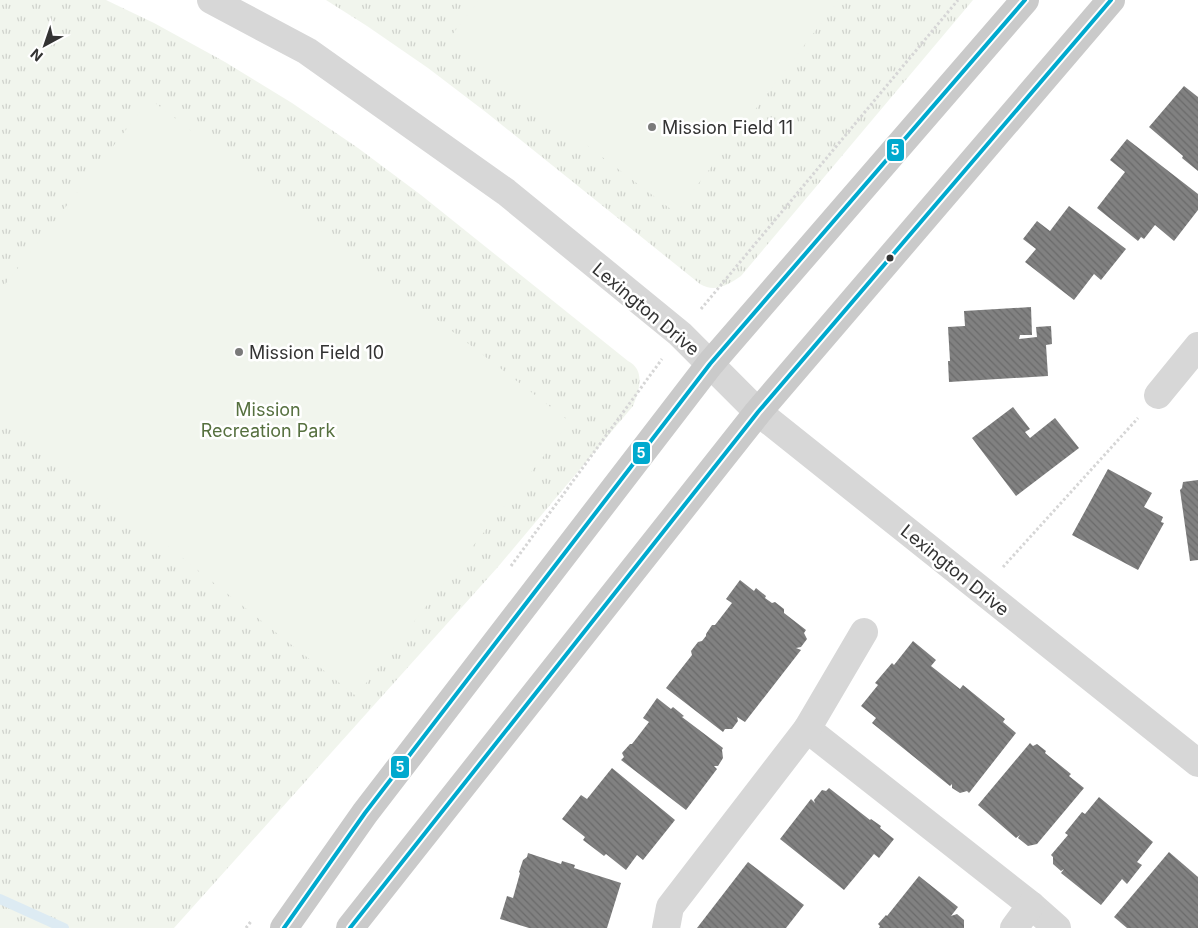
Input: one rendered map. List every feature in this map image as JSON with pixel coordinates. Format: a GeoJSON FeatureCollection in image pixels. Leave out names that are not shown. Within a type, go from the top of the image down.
{"type":"FeatureCollection","features":[{"type":"Feature","properties":{"kind":"main road"},"geometry":{"type":"LineString","coordinates":[[284,928],[365,813],[710,364],[1025,0]]}},
{"type":"Feature","properties":{"kind":"main road"},"geometry":{"type":"LineString","coordinates":[[350,928],[758,412],[1111,0]]}},
{"type":"Feature","properties":{"kind":"street","name":"Lexington Drive"},"geometry":{"type":"LineString","coordinates":[[210,0],[307,51],[506,192],[680,334],[758,412],[1198,763]]}},
{"type":"Feature","properties":{"kind":"street"},"geometry":{"type":"LineString","coordinates":[[1158,395],[1198,346]]}},
{"type":"Feature","properties":{"kind":"street"},"geometry":{"type":"LineString","coordinates":[[666,928],[670,907],[807,729],[864,632]]}},
{"type":"Feature","properties":{"kind":"street"},"geometry":{"type":"LineString","coordinates":[[807,729],[1031,905],[1057,928]]}},
{"type":"Feature","properties":{"kind":"street"},"geometry":{"type":"LineString","coordinates":[[1014,928],[1031,905]]}},
{"type":"Feature","properties":{"kind":"path"},"geometry":{"type":"LineString","coordinates":[[982,591],[1158,395]]}},
{"type":"Feature","properties":{"kind":"green space","name":"Mission Recreation Park"},"geometry":{"type":"Polygon","coordinates":[[[0,0],[106,0],[154,23],[225,62],[292,103],[358,148],[421,195],[634,365],[639,375],[639,388],[633,406],[497,568],[174,928],[0,928],[0,0]]]}},
{"type":"Feature","properties":{"kind":"green space"},"geometry":{"type":"Polygon","coordinates":[[[326,0],[973,0],[741,276],[721,287],[711,288],[700,284],[428,68],[326,0]]]}},
{"type":"Feature","properties":{"kind":"green space","name":"Mission Field 11"},"geometry":{"type":"Polygon","coordinates":[[[479,0],[839,0],[676,213],[448,40],[479,0]]]}},
{"type":"Feature","properties":{"kind":"green space","name":"Mission Field 10"},"geometry":{"type":"Polygon","coordinates":[[[150,99],[570,422],[356,696],[0,413],[0,291],[150,99]]]}},
{"type":"Feature","properties":{"kind":"building"},"geometry":{"type":"Polygon","coordinates":[[[1184,86],[1198,97],[1198,171],[1149,127],[1184,86]]]}},
{"type":"Feature","properties":{"kind":"building"},"geometry":{"type":"Polygon","coordinates":[[[1127,139],[1198,194],[1198,210],[1174,241],[1155,225],[1144,239],[1141,237],[1138,241],[1097,208],[1125,172],[1110,160],[1127,139]]]}},
{"type":"Feature","properties":{"kind":"building"},"geometry":{"type":"Polygon","coordinates":[[[1069,206],[1126,249],[1101,280],[1094,274],[1074,300],[1025,262],[1036,249],[1023,239],[1037,221],[1050,231],[1069,206]]]}},
{"type":"Feature","properties":{"kind":"building"},"geometry":{"type":"Polygon","coordinates":[[[1031,307],[1032,335],[1020,335],[1019,339],[1037,337],[1036,327],[1051,326],[1052,344],[1046,345],[1048,376],[949,382],[948,327],[965,326],[964,311],[1031,307]]]}},
{"type":"Feature","properties":{"kind":"building"},"geometry":{"type":"Polygon","coordinates":[[[1013,407],[1030,429],[1025,432],[1030,438],[1055,418],[1079,448],[1016,496],[972,438],[1013,407]]]}},
{"type":"Feature","properties":{"kind":"building"},"geometry":{"type":"Polygon","coordinates":[[[1108,469],[1152,493],[1144,507],[1163,517],[1161,522],[1164,523],[1138,570],[1072,535],[1108,469]]]}},
{"type":"Feature","properties":{"kind":"building"},"geometry":{"type":"Polygon","coordinates":[[[1198,480],[1198,560],[1190,561],[1180,490],[1183,482],[1198,480]]]}},
{"type":"Feature","properties":{"kind":"building"},"geometry":{"type":"Polygon","coordinates":[[[740,580],[754,591],[756,588],[766,596],[765,598],[772,603],[775,602],[784,609],[784,613],[806,630],[804,633],[807,639],[801,647],[796,648],[801,650],[745,722],[737,717],[738,721],[732,729],[725,729],[723,732],[666,688],[692,655],[691,651],[698,642],[702,641],[712,625],[715,625],[732,603],[726,599],[740,580]]]}},
{"type":"Feature","properties":{"kind":"building"},"geometry":{"type":"Polygon","coordinates":[[[913,641],[936,660],[931,666],[960,689],[963,685],[1005,719],[1003,722],[1016,733],[969,793],[967,791],[960,793],[952,788],[952,784],[950,786],[872,723],[876,718],[861,706],[878,685],[875,683],[892,663],[894,665],[913,641]]]}},
{"type":"Feature","properties":{"kind":"building"},"geometry":{"type":"Polygon","coordinates":[[[657,698],[671,709],[673,707],[684,716],[682,717],[723,748],[723,758],[718,766],[714,766],[717,769],[686,810],[621,760],[624,757],[622,753],[632,744],[649,722],[643,718],[657,698]]]}},
{"type":"Feature","properties":{"kind":"building"},"geometry":{"type":"Polygon","coordinates":[[[1030,743],[1033,746],[1037,744],[1046,751],[1045,753],[1071,774],[1069,776],[1084,788],[1037,844],[1028,846],[1018,838],[1020,835],[1016,838],[978,805],[1030,743]]]}},
{"type":"Feature","properties":{"kind":"building"},"geometry":{"type":"Polygon","coordinates":[[[612,768],[675,820],[643,860],[637,855],[626,870],[606,854],[604,856],[583,840],[585,837],[562,819],[581,795],[587,799],[612,768]]]}},
{"type":"Feature","properties":{"kind":"building"},"geometry":{"type":"Polygon","coordinates":[[[829,788],[870,820],[881,826],[880,828],[894,839],[879,858],[874,854],[844,890],[780,839],[811,799],[815,803],[814,800],[822,790],[826,791],[829,788]]]}},
{"type":"Feature","properties":{"kind":"building"},"geometry":{"type":"Polygon","coordinates":[[[1099,797],[1153,842],[1137,862],[1142,865],[1127,884],[1122,879],[1101,905],[1061,873],[1064,869],[1061,871],[1053,864],[1053,857],[1051,855],[1068,835],[1065,833],[1082,812],[1085,814],[1099,797]]]}},
{"type":"Feature","properties":{"kind":"building"},"geometry":{"type":"Polygon","coordinates":[[[1169,852],[1198,877],[1198,928],[1127,928],[1114,917],[1169,852]]]}},
{"type":"Feature","properties":{"kind":"building"},"geometry":{"type":"Polygon","coordinates":[[[528,853],[561,864],[562,861],[575,865],[574,868],[621,883],[607,928],[529,928],[500,919],[507,896],[513,898],[523,860],[527,857],[528,853]]]}},
{"type":"Feature","properties":{"kind":"building"},"geometry":{"type":"Polygon","coordinates":[[[748,862],[804,905],[786,928],[697,928],[748,862]]]}},
{"type":"Feature","properties":{"kind":"building"},"geometry":{"type":"Polygon","coordinates":[[[919,876],[958,907],[951,916],[957,914],[964,920],[964,928],[879,928],[878,924],[887,916],[919,876]]]}},
{"type":"Feature","properties":{"kind":"waterway"},"geometry":{"type":"LineString","coordinates":[[0,899],[64,928]]}},
{"type":"Feature","properties":{"kind":"transit line","name":"5"},"geometry":{"type":"LineString","coordinates":[[284,928],[365,813],[710,364],[1025,0]]}},
{"type":"Feature","properties":{"kind":"transit line","name":"5"},"geometry":{"type":"LineString","coordinates":[[350,928],[758,412],[1111,0]]}},
{"type":"Feature","properties":{"kind":"place","name":"Mission Field 11"},"geometry":{"type":"Point","coordinates":[652,127]}},
{"type":"Feature","properties":{"kind":"place","name":"Mission Field 10"},"geometry":{"type":"Point","coordinates":[239,352]}}]}
